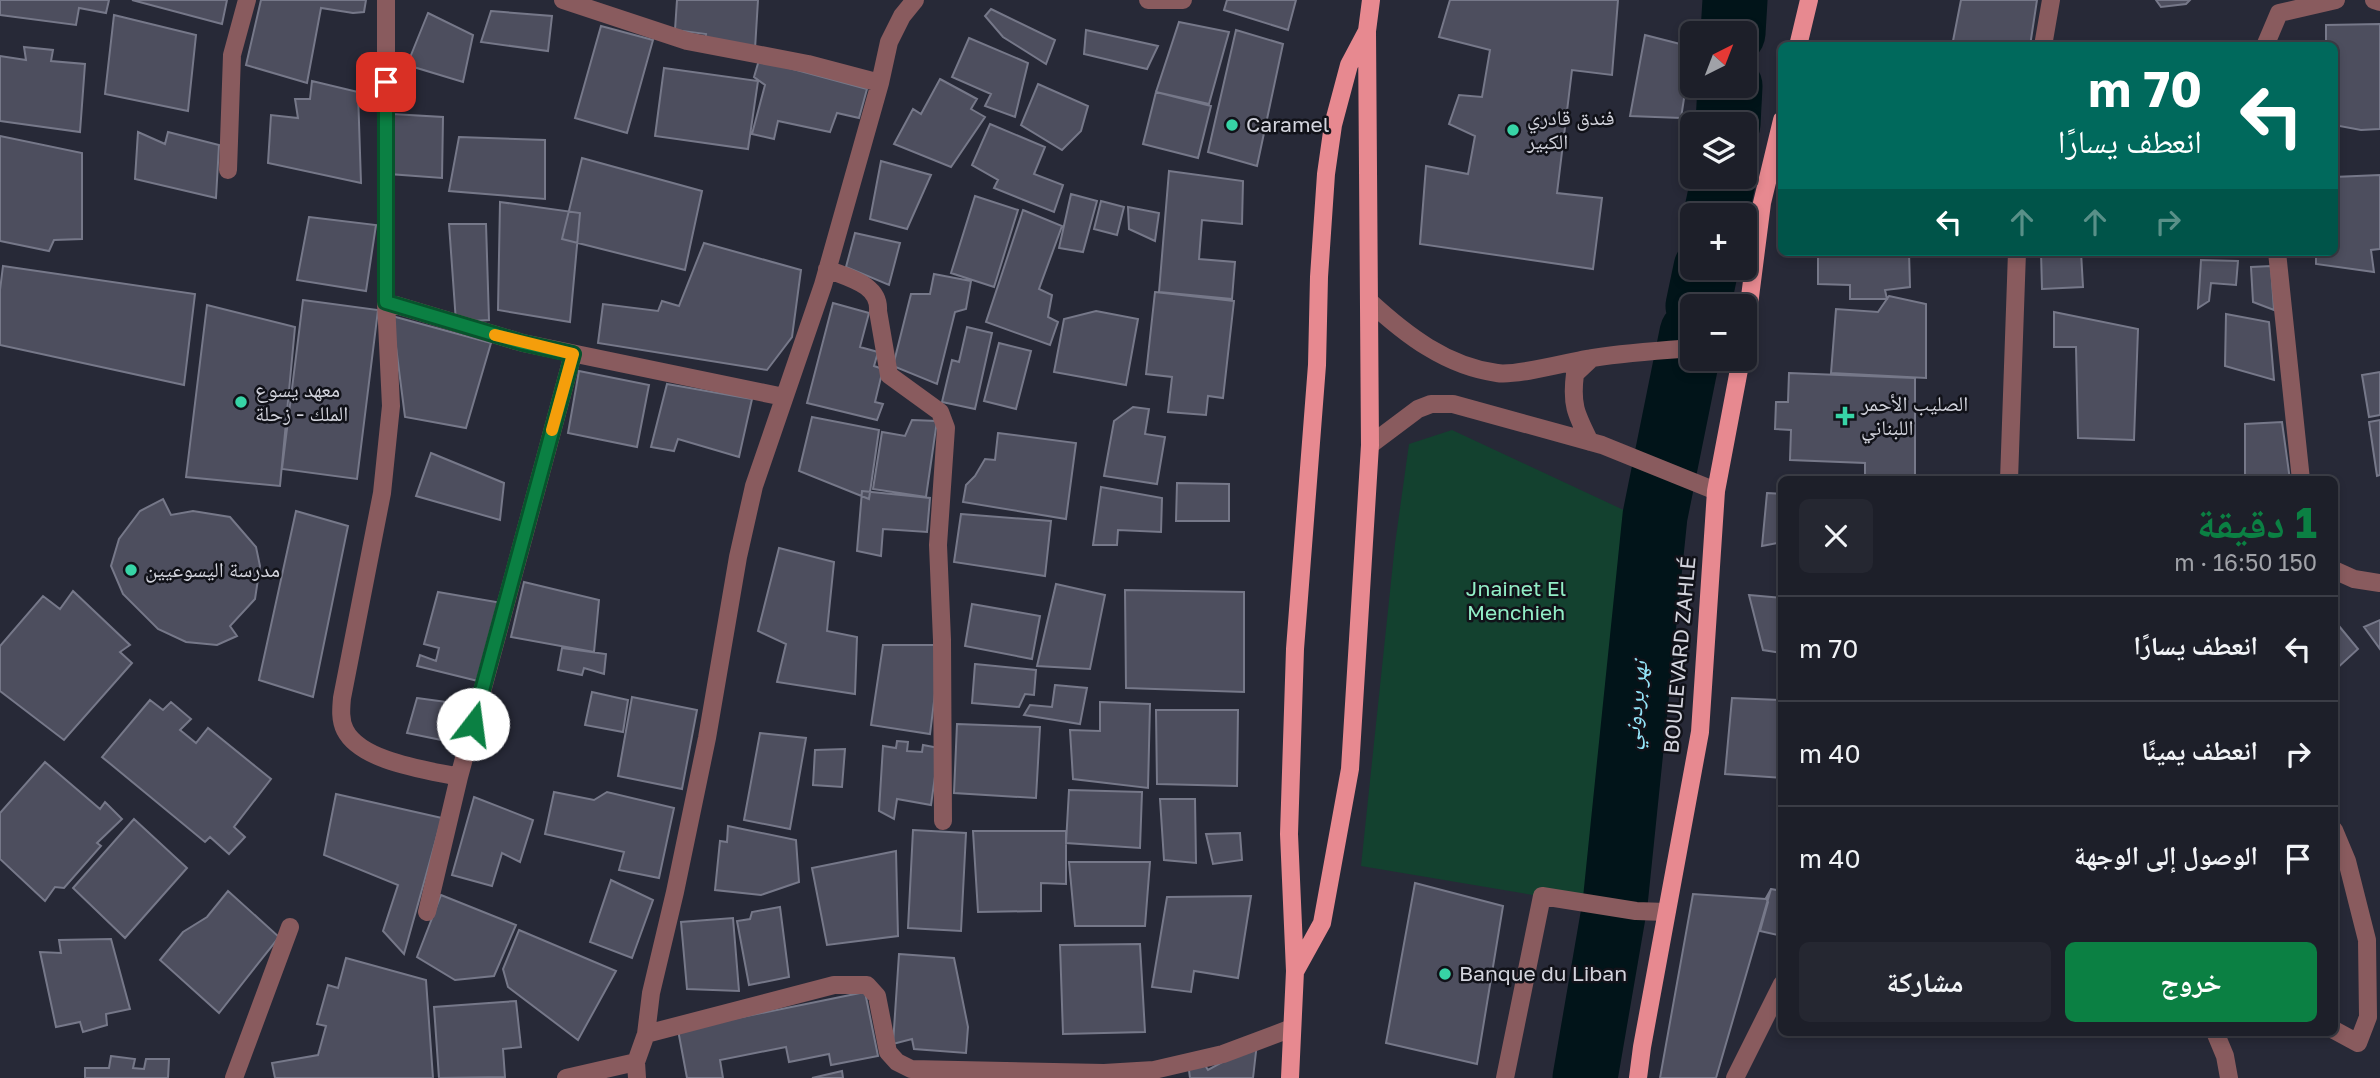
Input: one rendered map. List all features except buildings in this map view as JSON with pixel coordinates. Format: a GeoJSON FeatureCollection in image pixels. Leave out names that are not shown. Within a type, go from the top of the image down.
{"type":"FeatureCollection","features":[{"type":"Feature","properties":{"kind":"main road"},"geometry":{"type":"LineString","coordinates":[[1295,971],[1322,923],[1350,769],[1370,445],[1367,31],[1371,0]]}},
{"type":"Feature","properties":{"kind":"main road"},"geometry":{"type":"LineString","coordinates":[[1799,42],[1809,0]]}},
{"type":"Feature","properties":{"kind":"main road"},"geometry":{"type":"LineString","coordinates":[[1290,1078],[1295,971],[1289,834],[1295,649],[1317,365],[1325,187],[1333,125],[1349,65],[1367,31]]}},
{"type":"Feature","properties":{"kind":"main road"},"geometry":{"type":"LineString","coordinates":[[1750,294],[1762,204],[1778,137]]}},
{"type":"Feature","properties":{"kind":"main road","name":"BOULEVARD ZAHLÉ"},"geometry":{"type":"LineString","coordinates":[[1638,1078],[1700,732],[1716,491],[1739,371]]}},
{"type":"Feature","properties":{"kind":"street"},"geometry":{"type":"LineString","coordinates":[[228,170],[232,55],[247,0]]}},
{"type":"Feature","properties":{"kind":"street"},"geometry":{"type":"LineString","coordinates":[[386,0],[386,302],[391,406],[382,493],[341,698],[341,720],[350,738],[374,754],[407,766],[459,777]]}},
{"type":"Feature","properties":{"kind":"street"},"geometry":{"type":"LineString","coordinates":[[562,0],[687,41],[807,64],[880,83]]}},
{"type":"Feature","properties":{"kind":"street"},"geometry":{"type":"LineString","coordinates":[[566,1078],[636,1070],[646,1034],[651,993],[676,892],[707,738],[738,557],[754,486],[827,269],[880,83],[889,42],[912,0]]}},
{"type":"Feature","properties":{"kind":"street"},"geometry":{"type":"LineString","coordinates":[[1148,0],[1183,0]]}},
{"type":"Feature","properties":{"kind":"street"},"geometry":{"type":"LineString","coordinates":[[2044,42],[2051,0]]}},
{"type":"Feature","properties":{"kind":"street"},"geometry":{"type":"LineString","coordinates":[[2266,42],[2279,13],[2336,0]]}},
{"type":"Feature","properties":{"kind":"street"},"geometry":{"type":"LineString","coordinates":[[2374,0],[2380,2]]}},
{"type":"Feature","properties":{"kind":"street"},"geometry":{"type":"LineString","coordinates":[[2009,476],[2017,256]]}},
{"type":"Feature","properties":{"kind":"street"},"geometry":{"type":"LineString","coordinates":[[2277,256],[2301,476]]}},
{"type":"Feature","properties":{"kind":"street"},"geometry":{"type":"LineString","coordinates":[[827,269],[865,285],[874,293],[878,302],[890,375],[940,412],[946,428],[938,545],[942,640],[943,821]]}},
{"type":"Feature","properties":{"kind":"street"},"geometry":{"type":"LineString","coordinates":[[1369,301],[1408,336],[1428,348],[1472,369],[1501,374],[1597,358],[1680,349]]}},
{"type":"Feature","properties":{"kind":"street"},"geometry":{"type":"LineString","coordinates":[[386,302],[523,343],[784,397]]}},
{"type":"Feature","properties":{"kind":"street"},"geometry":{"type":"LineString","coordinates":[[427,912],[459,777],[573,354]]}},
{"type":"Feature","properties":{"kind":"street"},"geometry":{"type":"LineString","coordinates":[[1596,443],[1577,414],[1572,397],[1575,374],[1597,358]]}},
{"type":"Feature","properties":{"kind":"street"},"geometry":{"type":"LineString","coordinates":[[1370,445],[1418,409],[1431,404],[1453,404],[1596,443],[1716,491]]}},
{"type":"Feature","properties":{"kind":"street"},"geometry":{"type":"LineString","coordinates":[[2338,572],[2354,579],[2380,583]]}},
{"type":"Feature","properties":{"kind":"street"},"geometry":{"type":"LineString","coordinates":[[2338,840],[2347,861],[2367,940],[2368,1017],[2358,1043],[2338,1032]]}},
{"type":"Feature","properties":{"kind":"street"},"geometry":{"type":"LineString","coordinates":[[1505,1078],[1542,896],[1636,911],[1666,912]]}},
{"type":"Feature","properties":{"kind":"street"},"geometry":{"type":"LineString","coordinates":[[233,1078],[290,927]]}},
{"type":"Feature","properties":{"kind":"street"},"geometry":{"type":"LineString","coordinates":[[646,1034],[834,985],[853,984],[867,985],[877,996],[888,1052],[897,1062],[911,1069],[1105,1075],[1154,1070],[1223,1054],[1292,1028]]}},
{"type":"Feature","properties":{"kind":"street"},"geometry":{"type":"LineString","coordinates":[[1735,1078],[1778,992]]}},
{"type":"Feature","properties":{"kind":"street"},"geometry":{"type":"LineString","coordinates":[[2217,1036],[2225,1056],[2229,1078]]}},
{"type":"Feature","properties":{"kind":"green space","name":"Jnainet El Menchieh"},"geometry":{"type":"Polygon","coordinates":[[[1452,430],[1658,526],[1592,905],[1361,866],[1395,544],[1409,444],[1452,430]]]}},
{"type":"Feature","properties":{"kind":"waterway","name":"نهر بردوني"},"geometry":{"type":"LineString","coordinates":[[1734,21],[1735,0]]}},
{"type":"Feature","properties":{"kind":"waterway","name":"نهر بردوني"},"geometry":{"type":"LineString","coordinates":[[1729,98],[1729,112]]}},
{"type":"Feature","properties":{"kind":"waterway","name":"نهر بردوني"},"geometry":{"type":"LineString","coordinates":[[1719,203],[1721,189]]}},
{"type":"Feature","properties":{"kind":"waterway","name":"نهر بردوني"},"geometry":{"type":"LineString","coordinates":[[1701,294],[1703,280]]}},
{"type":"Feature","properties":{"kind":"waterway","name":"نهر بردوني"},"geometry":{"type":"LineString","coordinates":[[1585,1078],[1615,904],[1655,516],[1684,371]]}},
{"type":"Feature","properties":{"kind":"slow traffic"},"geometry":{"type":"LineString","coordinates":[[495,335],[573,354],[552,430]]}},
{"type":"Feature","properties":{"kind":"place","name":"Caramel"},"geometry":{"type":"Point","coordinates":[1232,125]}},
{"type":"Feature","properties":{"kind":"place","name":"فندق قادري الكبير"},"geometry":{"type":"Point","coordinates":[1513,130]}},
{"type":"Feature","properties":{"kind":"place","name":"معهد يسوع الملك - زحلة"},"geometry":{"type":"Point","coordinates":[241,402]}},
{"type":"Feature","properties":{"kind":"place","name":"الصليب الأحمر اللبناني"},"geometry":{"type":"Point","coordinates":[1845,416]}},
{"type":"Feature","properties":{"kind":"place","name":"مدرسة اليسوعيين"},"geometry":{"type":"Point","coordinates":[131,570]}},
{"type":"Feature","properties":{"kind":"place","name":"Banque du Liban"},"geometry":{"type":"Point","coordinates":[1445,974]}},
{"type":"Feature","properties":{"kind":"route"},"geometry":{"type":"LineString","coordinates":[[386,82],[386,302],[523,343],[573,354],[473,724]]}}]}
